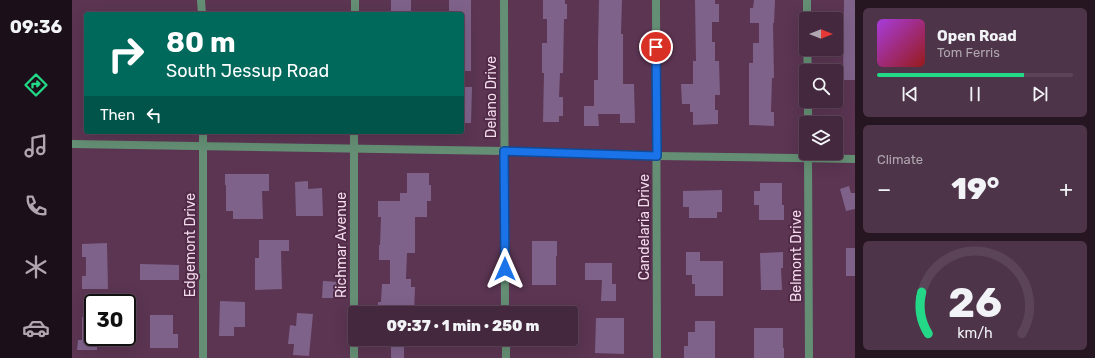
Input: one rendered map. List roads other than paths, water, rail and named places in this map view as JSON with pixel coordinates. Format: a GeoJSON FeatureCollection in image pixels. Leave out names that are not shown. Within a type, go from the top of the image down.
{"type":"FeatureCollection","features":[{"type":"Feature","properties":{"kind":"street"},"geometry":{"type":"LineString","coordinates":[[201,0],[202,12]]}},
{"type":"Feature","properties":{"kind":"street"},"geometry":{"type":"LineString","coordinates":[[355,0],[355,12]]}},
{"type":"Feature","properties":{"kind":"street","name":"Delano Drive"},"geometry":{"type":"LineString","coordinates":[[504,0],[505,306]]}},
{"type":"Feature","properties":{"kind":"street","name":"Candelaria Drive"},"geometry":{"type":"LineString","coordinates":[[656,0],[657,358]]}},
{"type":"Feature","properties":{"kind":"street"},"geometry":{"type":"LineString","coordinates":[[807,0],[807,12]]}},
{"type":"Feature","properties":{"kind":"street","name":"Edgemont Drive"},"geometry":{"type":"LineString","coordinates":[[203,134],[203,358]]}},
{"type":"Feature","properties":{"kind":"street","name":"Richmar Avenue"},"geometry":{"type":"LineString","coordinates":[[354,134],[354,358]]}},
{"type":"Feature","properties":{"kind":"street"},"geometry":{"type":"LineString","coordinates":[[72,144],[504,151],[657,156],[799,156]]}},
{"type":"Feature","properties":{"kind":"street"},"geometry":{"type":"LineString","coordinates":[[843,158],[855,159]]}},
{"type":"Feature","properties":{"kind":"street","name":"Belmont Drive"},"geometry":{"type":"LineString","coordinates":[[808,160],[809,358]]}},
{"type":"Feature","properties":{"kind":"street"},"geometry":{"type":"LineString","coordinates":[[506,346],[506,358]]}}]}
